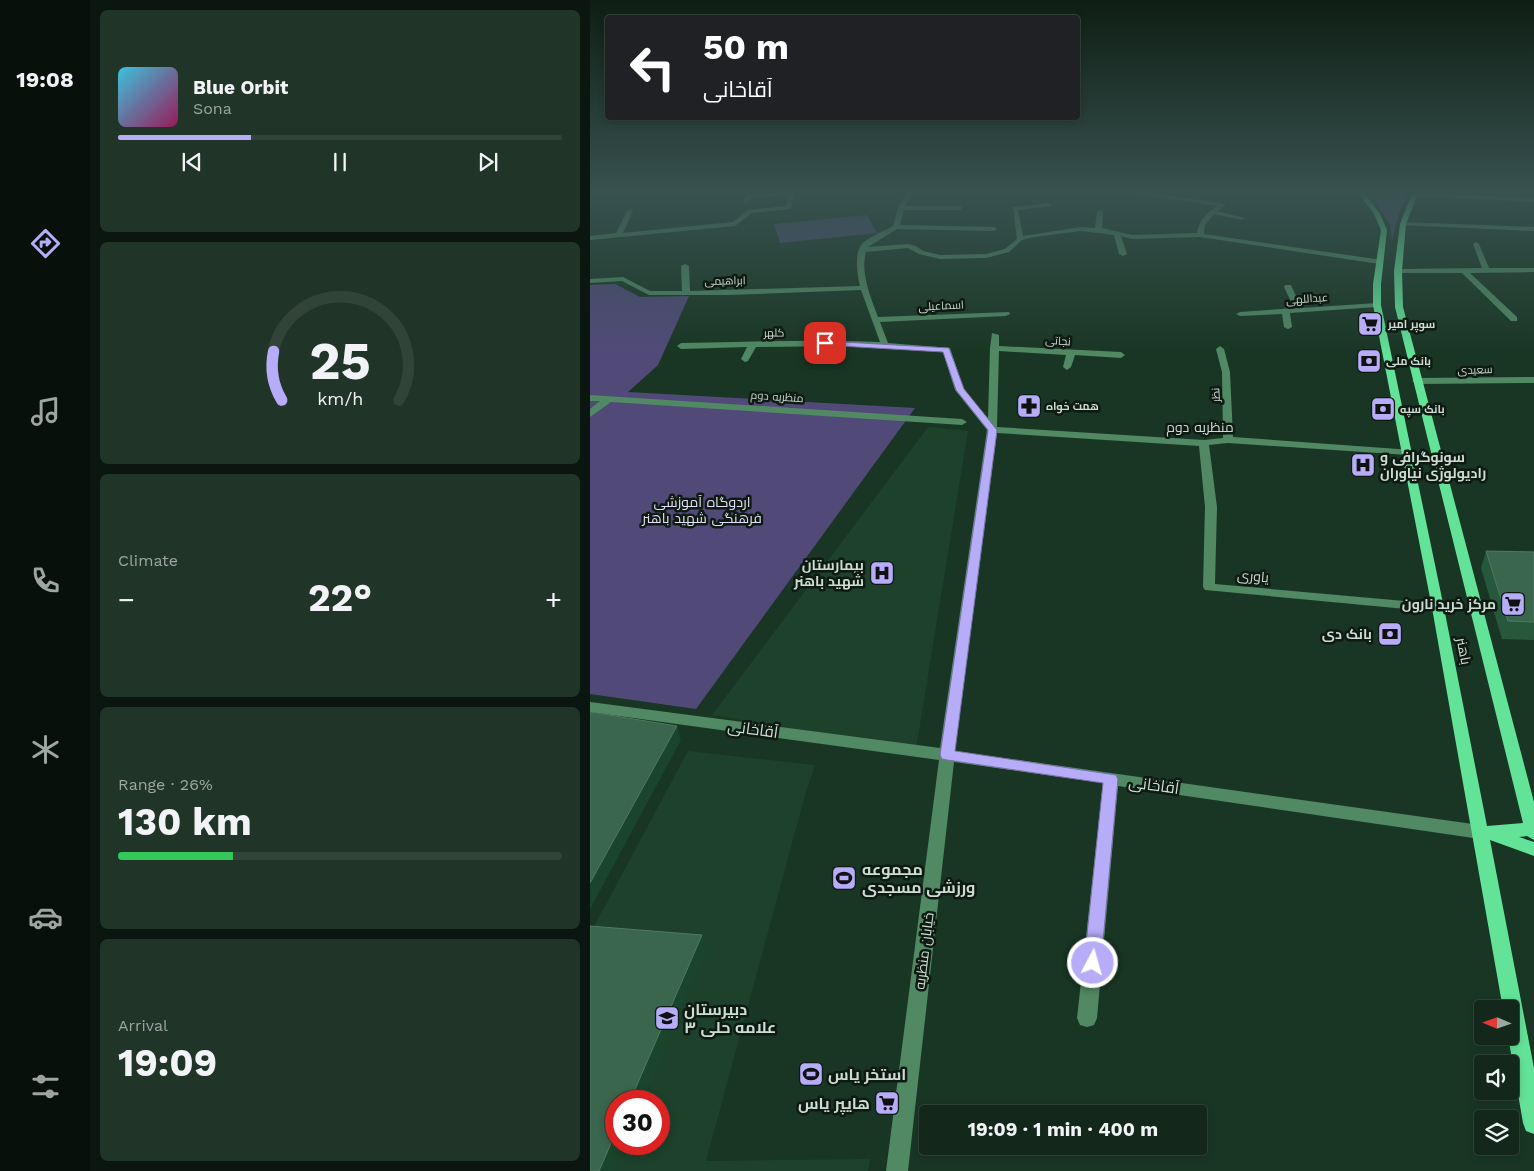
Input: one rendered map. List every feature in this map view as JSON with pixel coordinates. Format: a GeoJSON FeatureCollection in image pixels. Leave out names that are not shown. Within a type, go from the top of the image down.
{"type":"FeatureCollection","features":[{"type":"Feature","properties":{"kind":"main road","name":"باهنر"},"geometry":{"type":"LineString","coordinates":[[1382,246],[1377,305],[1438,608],[1486,833],[1534,1123]]}},
{"type":"Feature","properties":{"kind":"main road","name":"باهنر"},"geometry":{"type":"LineString","coordinates":[[1401,246],[1398,271],[1398,307],[1534,829]]}},
{"type":"Feature","properties":{"kind":"main road"},"geometry":{"type":"LineString","coordinates":[[1486,833],[1534,829]]}},
{"type":"Feature","properties":{"kind":"main road"},"geometry":{"type":"LineString","coordinates":[[1486,833],[1534,849]]}},
{"type":"Feature","properties":{"kind":"street"},"geometry":{"type":"LineString","coordinates":[[865,246],[862,250],[863,288],[885,345],[947,350],[960,390],[992,430]]}},
{"type":"Feature","properties":{"kind":"street"},"geometry":{"type":"LineString","coordinates":[[862,250],[908,246],[914,247],[927,255],[954,257],[986,256],[1007,251],[1013,246]]}},
{"type":"Feature","properties":{"kind":"street"},"geometry":{"type":"LineString","coordinates":[[1121,246],[1123,254]]}},
{"type":"Feature","properties":{"kind":"street"},"geometry":{"type":"LineString","coordinates":[[1281,246],[1379,262]]}},
{"type":"Feature","properties":{"kind":"street"},"geometry":{"type":"LineString","coordinates":[[1477,246],[1486,270]]}},
{"type":"Feature","properties":{"kind":"street"},"geometry":{"type":"LineString","coordinates":[[685,266],[686,294]]}},
{"type":"Feature","properties":{"kind":"street"},"geometry":{"type":"LineString","coordinates":[[1463,270],[1514,319]]}},
{"type":"Feature","properties":{"kind":"street"},"geometry":{"type":"LineString","coordinates":[[1398,271],[1534,270]]}},
{"type":"Feature","properties":{"kind":"street","name":"ابراهیمی"},"geometry":{"type":"LineString","coordinates":[[590,281],[623,279],[649,293],[686,294],[863,288]]}},
{"type":"Feature","properties":{"kind":"street"},"geometry":{"type":"LineString","coordinates":[[1288,287],[1299,311]]}},
{"type":"Feature","properties":{"kind":"street","name":"عبداللهی"},"geometry":{"type":"LineString","coordinates":[[1240,314],[1377,305]]}},
{"type":"Feature","properties":{"kind":"street"},"geometry":{"type":"LineString","coordinates":[[1286,312],[1288,327]]}},
{"type":"Feature","properties":{"kind":"street","name":"اسماعیلی"},"geometry":{"type":"LineString","coordinates":[[876,320],[1006,314]]}},
{"type":"Feature","properties":{"kind":"street"},"geometry":{"type":"LineString","coordinates":[[992,430],[995,335]]}},
{"type":"Feature","properties":{"kind":"street","name":"کلهر"},"geometry":{"type":"LineString","coordinates":[[682,346],[843,343],[885,345]]}},
{"type":"Feature","properties":{"kind":"street","name":"کلهر"},"geometry":{"type":"LineString","coordinates":[[745,359],[753,344]]}},
{"type":"Feature","properties":{"kind":"street","name":"نجاتی"},"geometry":{"type":"LineString","coordinates":[[994,348],[1121,355]]}},
{"type":"Feature","properties":{"kind":"street","name":"نظر"},"geometry":{"type":"LineString","coordinates":[[1220,349],[1226,372],[1228,440]]}},
{"type":"Feature","properties":{"kind":"street"},"geometry":{"type":"LineString","coordinates":[[1067,367],[1071,353]]}},
{"type":"Feature","properties":{"kind":"street","name":"سعیدی"},"geometry":{"type":"LineString","coordinates":[[1417,381],[1534,380]]}},
{"type":"Feature","properties":{"kind":"street","name":"منظریه دوم"},"geometry":{"type":"LineString","coordinates":[[590,398],[962,422]]}},
{"type":"Feature","properties":{"kind":"street"},"geometry":{"type":"LineString","coordinates":[[590,414],[609,399]]}},
{"type":"Feature","properties":{"kind":"street","name":"منظریه دوم"},"geometry":{"type":"LineString","coordinates":[[992,430],[1204,444],[1228,440],[1408,452]]}},
{"type":"Feature","properties":{"kind":"street","name":"خیابان منظریه"},"geometry":{"type":"LineString","coordinates":[[897,1171],[947,755],[992,430]]}},
{"type":"Feature","properties":{"kind":"street","name":"یاوری"},"geometry":{"type":"LineString","coordinates":[[1204,444],[1211,507],[1209,587],[1438,608]]}},
{"type":"Feature","properties":{"kind":"street","name":"آقاخانی"},"geometry":{"type":"LineString","coordinates":[[590,707],[947,755],[1486,833]]}},
{"type":"Feature","properties":{"kind":"street"},"geometry":{"type":"LineString","coordinates":[[1087,1018],[1111,779]]}},
{"type":"Feature","properties":{"kind":"shaded area","name":"بیمارستان شهید باهنر"},"geometry":{"type":"Polygon","coordinates":[[[928,427],[968,431],[916,749],[712,715],[928,427]]]}},
{"type":"Feature","properties":{"kind":"shaded area","name":"دبیرستان علامه حلی ۳"},"geometry":{"type":"Polygon","coordinates":[[[688,751],[815,765],[805,795],[706,1161],[870,1159],[868,1171],[590,1171],[590,934],[688,751]]]}},
{"type":"Feature","properties":{"kind":"green space","name":"اردوگاه آموزشی فرهنگی شهید باهنر"},"geometry":{"type":"Polygon","coordinates":[[[615,284],[640,297],[689,296],[658,365],[628,392],[915,408],[696,709],[590,694],[590,285],[615,284]]]}},
{"type":"Feature","properties":{"kind":"building","name":"مرکز خرید نارون"},"geometry":{"type":"Polygon","coordinates":[[[1486,551],[1534,552],[1534,622],[1508,621],[1486,551]]]}},
{"type":"Feature","properties":{"kind":"building"},"geometry":{"type":"Polygon","coordinates":[[[590,712],[677,726],[590,883],[590,712]]]}},
{"type":"Feature","properties":{"kind":"building"},"geometry":{"type":"Polygon","coordinates":[[[590,926],[702,935],[635,1090],[605,1090],[606,1155],[599,1171],[590,1171],[590,926]]]}},
{"type":"Feature","properties":{"kind":"place","name":"سوپر امیر"},"geometry":{"type":"Point","coordinates":[1370,324]}},
{"type":"Feature","properties":{"kind":"place","name":"بانک ملی"},"geometry":{"type":"Point","coordinates":[1369,361]}},
{"type":"Feature","properties":{"kind":"place","name":"همت خواه"},"geometry":{"type":"Point","coordinates":[1029,406]}},
{"type":"Feature","properties":{"kind":"place","name":"بانک سپه"},"geometry":{"type":"Point","coordinates":[1383,409]}},
{"type":"Feature","properties":{"kind":"place","name":"سونوگرافی و رادیولوژی نیاوران"},"geometry":{"type":"Point","coordinates":[1363,465]}},
{"type":"Feature","properties":{"kind":"place","name":"بیمارستان شهید باهنر"},"geometry":{"type":"Point","coordinates":[882,573]}},
{"type":"Feature","properties":{"kind":"place","name":"مرکز خرید نارون"},"geometry":{"type":"Point","coordinates":[1513,604]}},
{"type":"Feature","properties":{"kind":"place","name":"بانک دی"},"geometry":{"type":"Point","coordinates":[1390,634]}},
{"type":"Feature","properties":{"kind":"place","name":"مجموعه ورزشی مسجدی"},"geometry":{"type":"Point","coordinates":[844,878]}},
{"type":"Feature","properties":{"kind":"place","name":"دبیرستان علامه حلی ۳"},"geometry":{"type":"Point","coordinates":[667,1018]}},
{"type":"Feature","properties":{"kind":"place","name":"استخر یاس"},"geometry":{"type":"Point","coordinates":[811,1074]}},
{"type":"Feature","properties":{"kind":"place","name":"هایپر یاس"},"geometry":{"type":"Point","coordinates":[887,1103]}},
{"type":"Feature","properties":{"kind":"route"},"geometry":{"type":"LineString","coordinates":[[825,343],[947,350],[960,390],[992,430],[947,755],[1111,779],[1093,963]]}}]}
